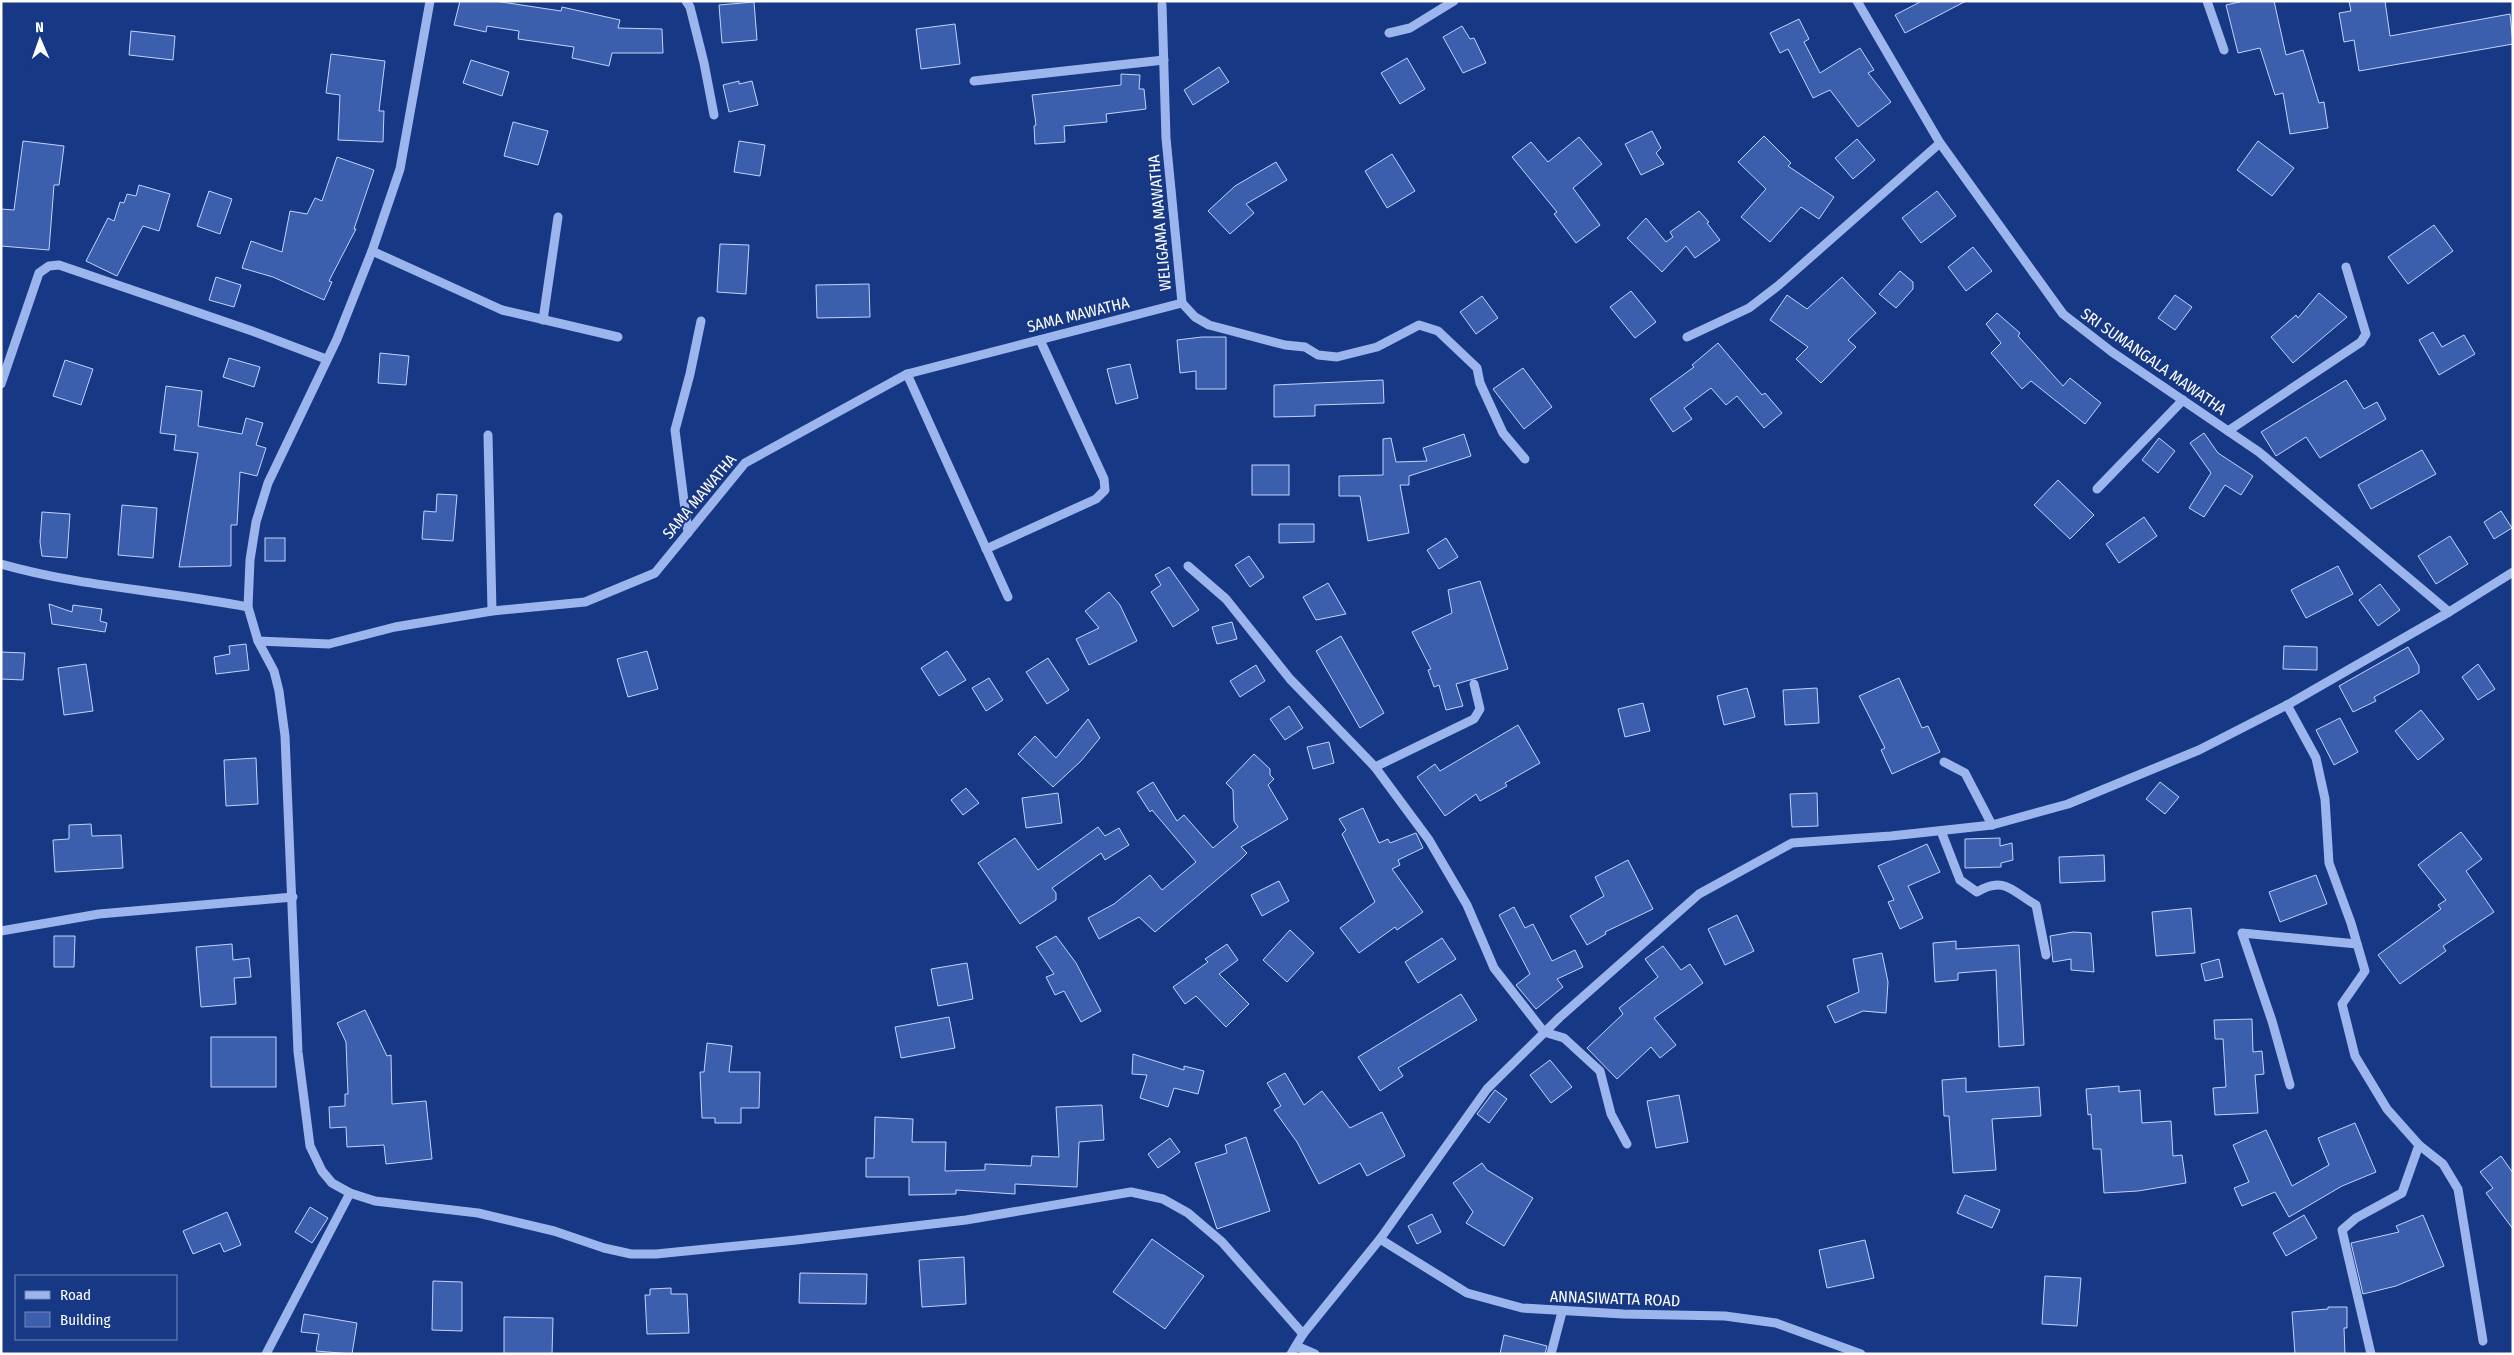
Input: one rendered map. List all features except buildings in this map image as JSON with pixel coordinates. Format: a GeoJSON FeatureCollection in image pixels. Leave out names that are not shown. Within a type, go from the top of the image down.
{"type":"FeatureCollection","features":[{"type":"Feature","properties":{"kind":"street"},"geometry":{"type":"LineString","coordinates":[[430,1],[400,169],[372,251],[337,339],[268,483],[256,522],[250,560],[248,607],[258,641],[274,671],[279,690],[285,736],[298,1052],[310,1146],[322,1171],[332,1183],[350,1193],[375,1201],[478,1213],[554,1231],[604,1248],[631,1254],[656,1254],[796,1240],[966,1220],[1131,1192],[1163,1199],[1188,1213],[1222,1242],[1303,1334]]}},
{"type":"Feature","properties":{"kind":"street"},"geometry":{"type":"LineString","coordinates":[[686,1],[690,7],[704,63],[714,115]]}},
{"type":"Feature","properties":{"kind":"street"},"geometry":{"type":"LineString","coordinates":[[1389,33],[1410,28],[1454,1]]}},
{"type":"Feature","properties":{"kind":"street","name":"SRI SUMANGALA MAWATHA"},"geometry":{"type":"LineString","coordinates":[[1856,1],[1940,143],[2063,314],[2112,352],[2259,452],[2449,612]]}},
{"type":"Feature","properties":{"kind":"street"},"geometry":{"type":"LineString","coordinates":[[2206,1],[2224,50]]}},
{"type":"Feature","properties":{"kind":"street","name":"WELIGAMA MAWATHA"},"geometry":{"type":"LineString","coordinates":[[1162,5],[1166,138],[1182,303],[1195,317],[1209,325],[1285,346],[1305,347],[1318,355],[1337,357],[1377,347],[1419,325],[1438,332],[1478,368],[1480,384],[1503,433],[1525,459]]}},
{"type":"Feature","properties":{"kind":"street"},"geometry":{"type":"LineString","coordinates":[[974,82],[1164,60]]}},
{"type":"Feature","properties":{"kind":"street"},"geometry":{"type":"LineString","coordinates":[[1688,337],[1749,308],[1779,285],[1940,143]]}},
{"type":"Feature","properties":{"kind":"street"},"geometry":{"type":"LineString","coordinates":[[543,320],[558,217]]}},
{"type":"Feature","properties":{"kind":"street"},"geometry":{"type":"LineString","coordinates":[[372,251],[502,310],[618,337]]}},
{"type":"Feature","properties":{"kind":"street"},"geometry":{"type":"LineString","coordinates":[[1,384],[39,273],[49,266],[59,266],[252,331],[326,360]]}},
{"type":"Feature","properties":{"kind":"street"},"geometry":{"type":"LineString","coordinates":[[2228,431],[2361,342],[2366,334],[2346,267]]}},
{"type":"Feature","properties":{"kind":"street","name":"SAMA MAWATHA"},"geometry":{"type":"LineString","coordinates":[[258,641],[329,644],[395,627],[492,611],[585,602],[655,573],[745,463],[907,374],[1182,303]]}},
{"type":"Feature","properties":{"kind":"street"},"geometry":{"type":"LineString","coordinates":[[688,533],[675,430],[701,321]]}},
{"type":"Feature","properties":{"kind":"street"},"geometry":{"type":"LineString","coordinates":[[986,549],[1096,499],[1105,490],[1104,479],[1040,340]]}},
{"type":"Feature","properties":{"kind":"street"},"geometry":{"type":"LineString","coordinates":[[907,374],[1008,597]]}},
{"type":"Feature","properties":{"kind":"street"},"geometry":{"type":"LineString","coordinates":[[2097,489],[2183,400]]}},
{"type":"Feature","properties":{"kind":"street"},"geometry":{"type":"LineString","coordinates":[[488,435],[492,611]]}},
{"type":"Feature","properties":{"kind":"street"},"geometry":{"type":"LineString","coordinates":[[1,564],[103,587],[201,598],[248,607]]}},
{"type":"Feature","properties":{"kind":"street"},"geometry":{"type":"LineString","coordinates":[[1188,566],[1226,599],[1290,679],[1375,767],[1439,856],[1467,905],[1494,968],[1544,1032],[1564,1038],[1600,1071],[1611,1114],[1627,1144]]}},
{"type":"Feature","properties":{"kind":"street"},"geometry":{"type":"LineString","coordinates":[[1315,1354],[1293,1350],[1303,1334],[1380,1239],[1487,1089],[1544,1032],[1699,894],[1792,843],[1992,825],[2076,800],[2199,750],[2287,704],[2449,612],[2513,572]]}},
{"type":"Feature","properties":{"kind":"street"},"geometry":{"type":"LineString","coordinates":[[1375,767],[1474,719],[1480,708],[1474,684]]}},
{"type":"Feature","properties":{"kind":"street"},"geometry":{"type":"LineString","coordinates":[[2287,704],[2316,758],[2325,799],[2329,863],[2365,971],[2342,1004],[2355,1056],[2387,1109],[2419,1144],[2443,1164],[2458,1189],[2483,1341]]}},
{"type":"Feature","properties":{"kind":"street"},"geometry":{"type":"LineString","coordinates":[[1944,762],[1965,773],[1992,825]]}},
{"type":"Feature","properties":{"kind":"street"},"geometry":{"type":"LineString","coordinates":[[1941,831],[1960,880],[1977,892],[1990,884],[2004,884],[2036,905],[2046,955]]}},
{"type":"Feature","properties":{"kind":"street"},"geometry":{"type":"LineString","coordinates":[[1,931],[99,914],[293,897]]}},
{"type":"Feature","properties":{"kind":"street"},"geometry":{"type":"LineString","coordinates":[[2290,1086],[2272,1021],[2242,933],[2357,944]]}},
{"type":"Feature","properties":{"kind":"street"},"geometry":{"type":"LineString","coordinates":[[2371,1354],[2342,1230],[2356,1218],[2402,1193],[2419,1144]]}},
{"type":"Feature","properties":{"kind":"street"},"geometry":{"type":"LineString","coordinates":[[266,1354],[350,1193]]}},
{"type":"Feature","properties":{"kind":"street","name":"ANNASIWATTA ROAD"},"geometry":{"type":"LineString","coordinates":[[1380,1239],[1467,1293],[1522,1308],[1562,1312],[1725,1316],[1776,1323],[1860,1354]]}},
{"type":"Feature","properties":{"kind":"street"},"geometry":{"type":"LineString","coordinates":[[1551,1354],[1562,1312]]}}]}
